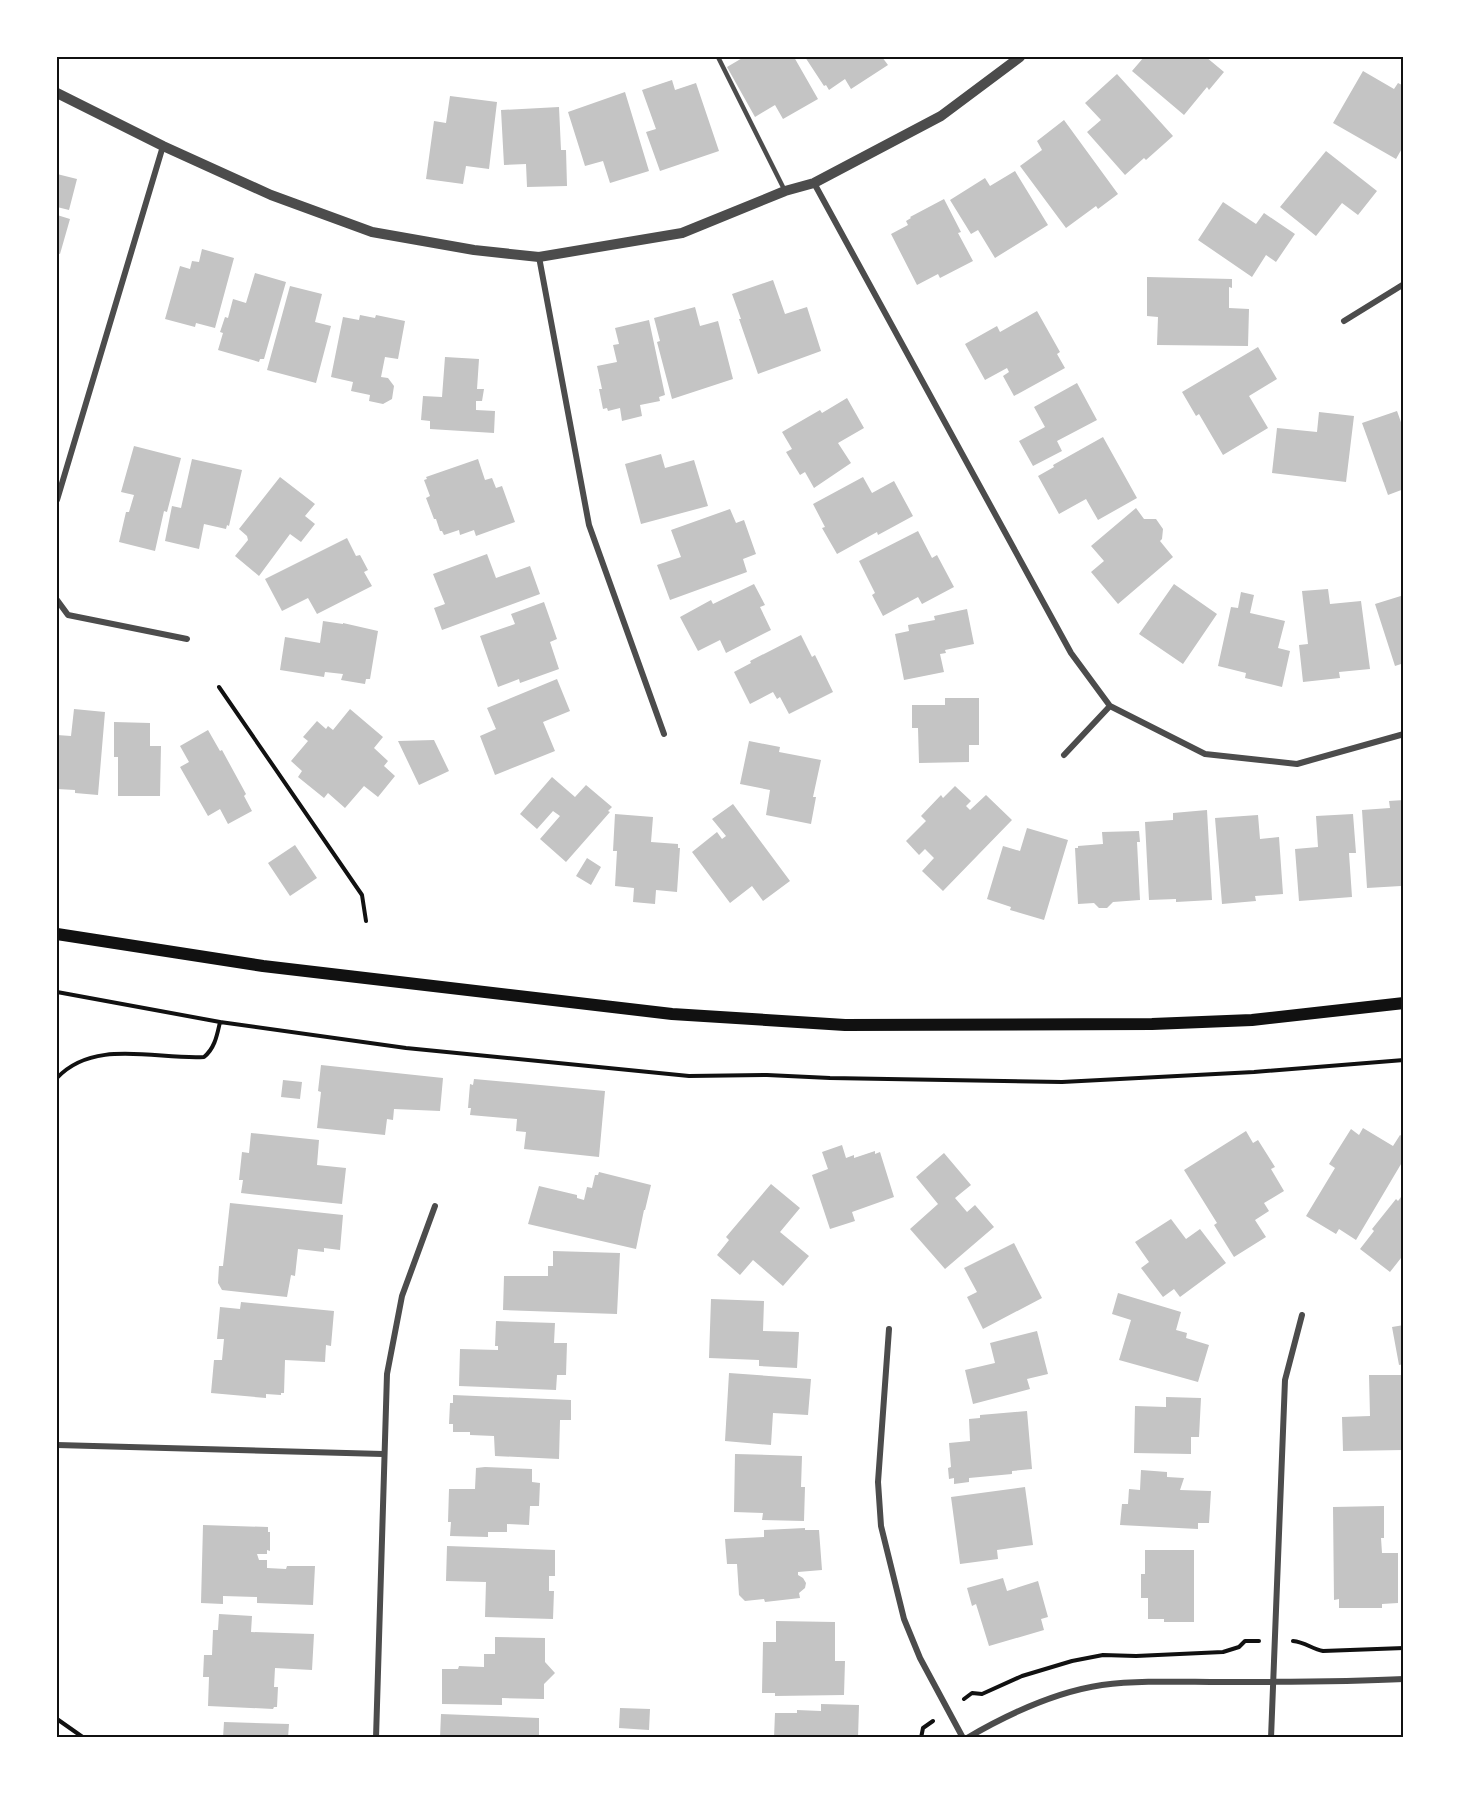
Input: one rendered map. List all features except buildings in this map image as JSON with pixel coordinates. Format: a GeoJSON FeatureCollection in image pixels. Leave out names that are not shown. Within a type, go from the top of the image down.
{"type":"FeatureCollection","features":[{"type":"Feature","properties":{"kind":"main road"},"geometry":{"type":"LineString","coordinates":[[57,934],[262,966],[672,1014],[845,1025],[1152,1024],[1252,1020],[1404,1004]]}},
{"type":"Feature","properties":{"kind":"street"},"geometry":{"type":"LineString","coordinates":[[57,93],[163,146],[271,195],[372,232],[474,250],[538,257],[682,233],[785,191],[814,183],[941,116],[1020,57]]}},
{"type":"Feature","properties":{"kind":"street"},"geometry":{"type":"LineString","coordinates":[[57,500],[163,146]]}},
{"type":"Feature","properties":{"kind":"street"},"geometry":{"type":"LineString","coordinates":[[814,183],[1071,653],[1110,706],[1205,754],[1286,763],[1297,764],[1404,734]]}},
{"type":"Feature","properties":{"kind":"street"},"geometry":{"type":"LineString","coordinates":[[538,257],[590,525],[664,734]]}},
{"type":"Feature","properties":{"kind":"street"},"geometry":{"type":"LineString","coordinates":[[1344,321],[1404,284]]}},
{"type":"Feature","properties":{"kind":"street"},"geometry":{"type":"LineString","coordinates":[[57,600],[68,615],[188,639]]}},
{"type":"Feature","properties":{"kind":"street"},"geometry":{"type":"LineString","coordinates":[[1064,755],[1110,706]]}},
{"type":"Feature","properties":{"kind":"street"},"geometry":{"type":"LineString","coordinates":[[376,1738],[387,1374],[402,1296],[435,1206]]}},
{"type":"Feature","properties":{"kind":"street"},"geometry":{"type":"LineString","coordinates":[[1271,1738],[1285,1380],[1302,1316]]}},
{"type":"Feature","properties":{"kind":"street"},"geometry":{"type":"LineString","coordinates":[[889,1329],[878,1482],[881,1526],[904,1619],[920,1658],[965,1738],[1036,1704],[1078,1690],[1103,1685],[1404,1678]]}},
{"type":"Feature","properties":{"kind":"street"},"geometry":{"type":"LineString","coordinates":[[57,1445],[383,1454]]}},
{"type":"Feature","properties":{"kind":"lane"},"geometry":{"type":"LineString","coordinates":[[718,57],[785,191]]}},
{"type":"Feature","properties":{"kind":"path"},"geometry":{"type":"LineString","coordinates":[[219,687],[362,895],[366,921]]}},
{"type":"Feature","properties":{"kind":"path"},"geometry":{"type":"LineString","coordinates":[[57,992],[220,1022],[406,1048],[689,1076],[767,1075],[1062,1082],[1254,1072],[1404,1060]]}},
{"type":"Feature","properties":{"kind":"path"},"geometry":{"type":"LineString","coordinates":[[57,1078],[91,1057],[115,1054],[204,1057],[211,1052],[220,1022]]}},
{"type":"Feature","properties":{"kind":"path"},"geometry":{"type":"LineString","coordinates":[[972,1693],[982,1694],[1022,1676],[1072,1660],[1103,1655],[1136,1656],[1223,1652],[1239,1647],[1245,1641]]}},
{"type":"Feature","properties":{"kind":"path"},"geometry":{"type":"LineString","coordinates":[[1302,1642],[1316,1650],[1404,1648]]}},
{"type":"Feature","properties":{"kind":"path"},"geometry":{"type":"LineString","coordinates":[[57,1719],[84,1738]]}},
{"type":"Feature","properties":{"kind":"path"},"geometry":{"type":"LineString","coordinates":[[921,1738],[922,1728]]}}]}
